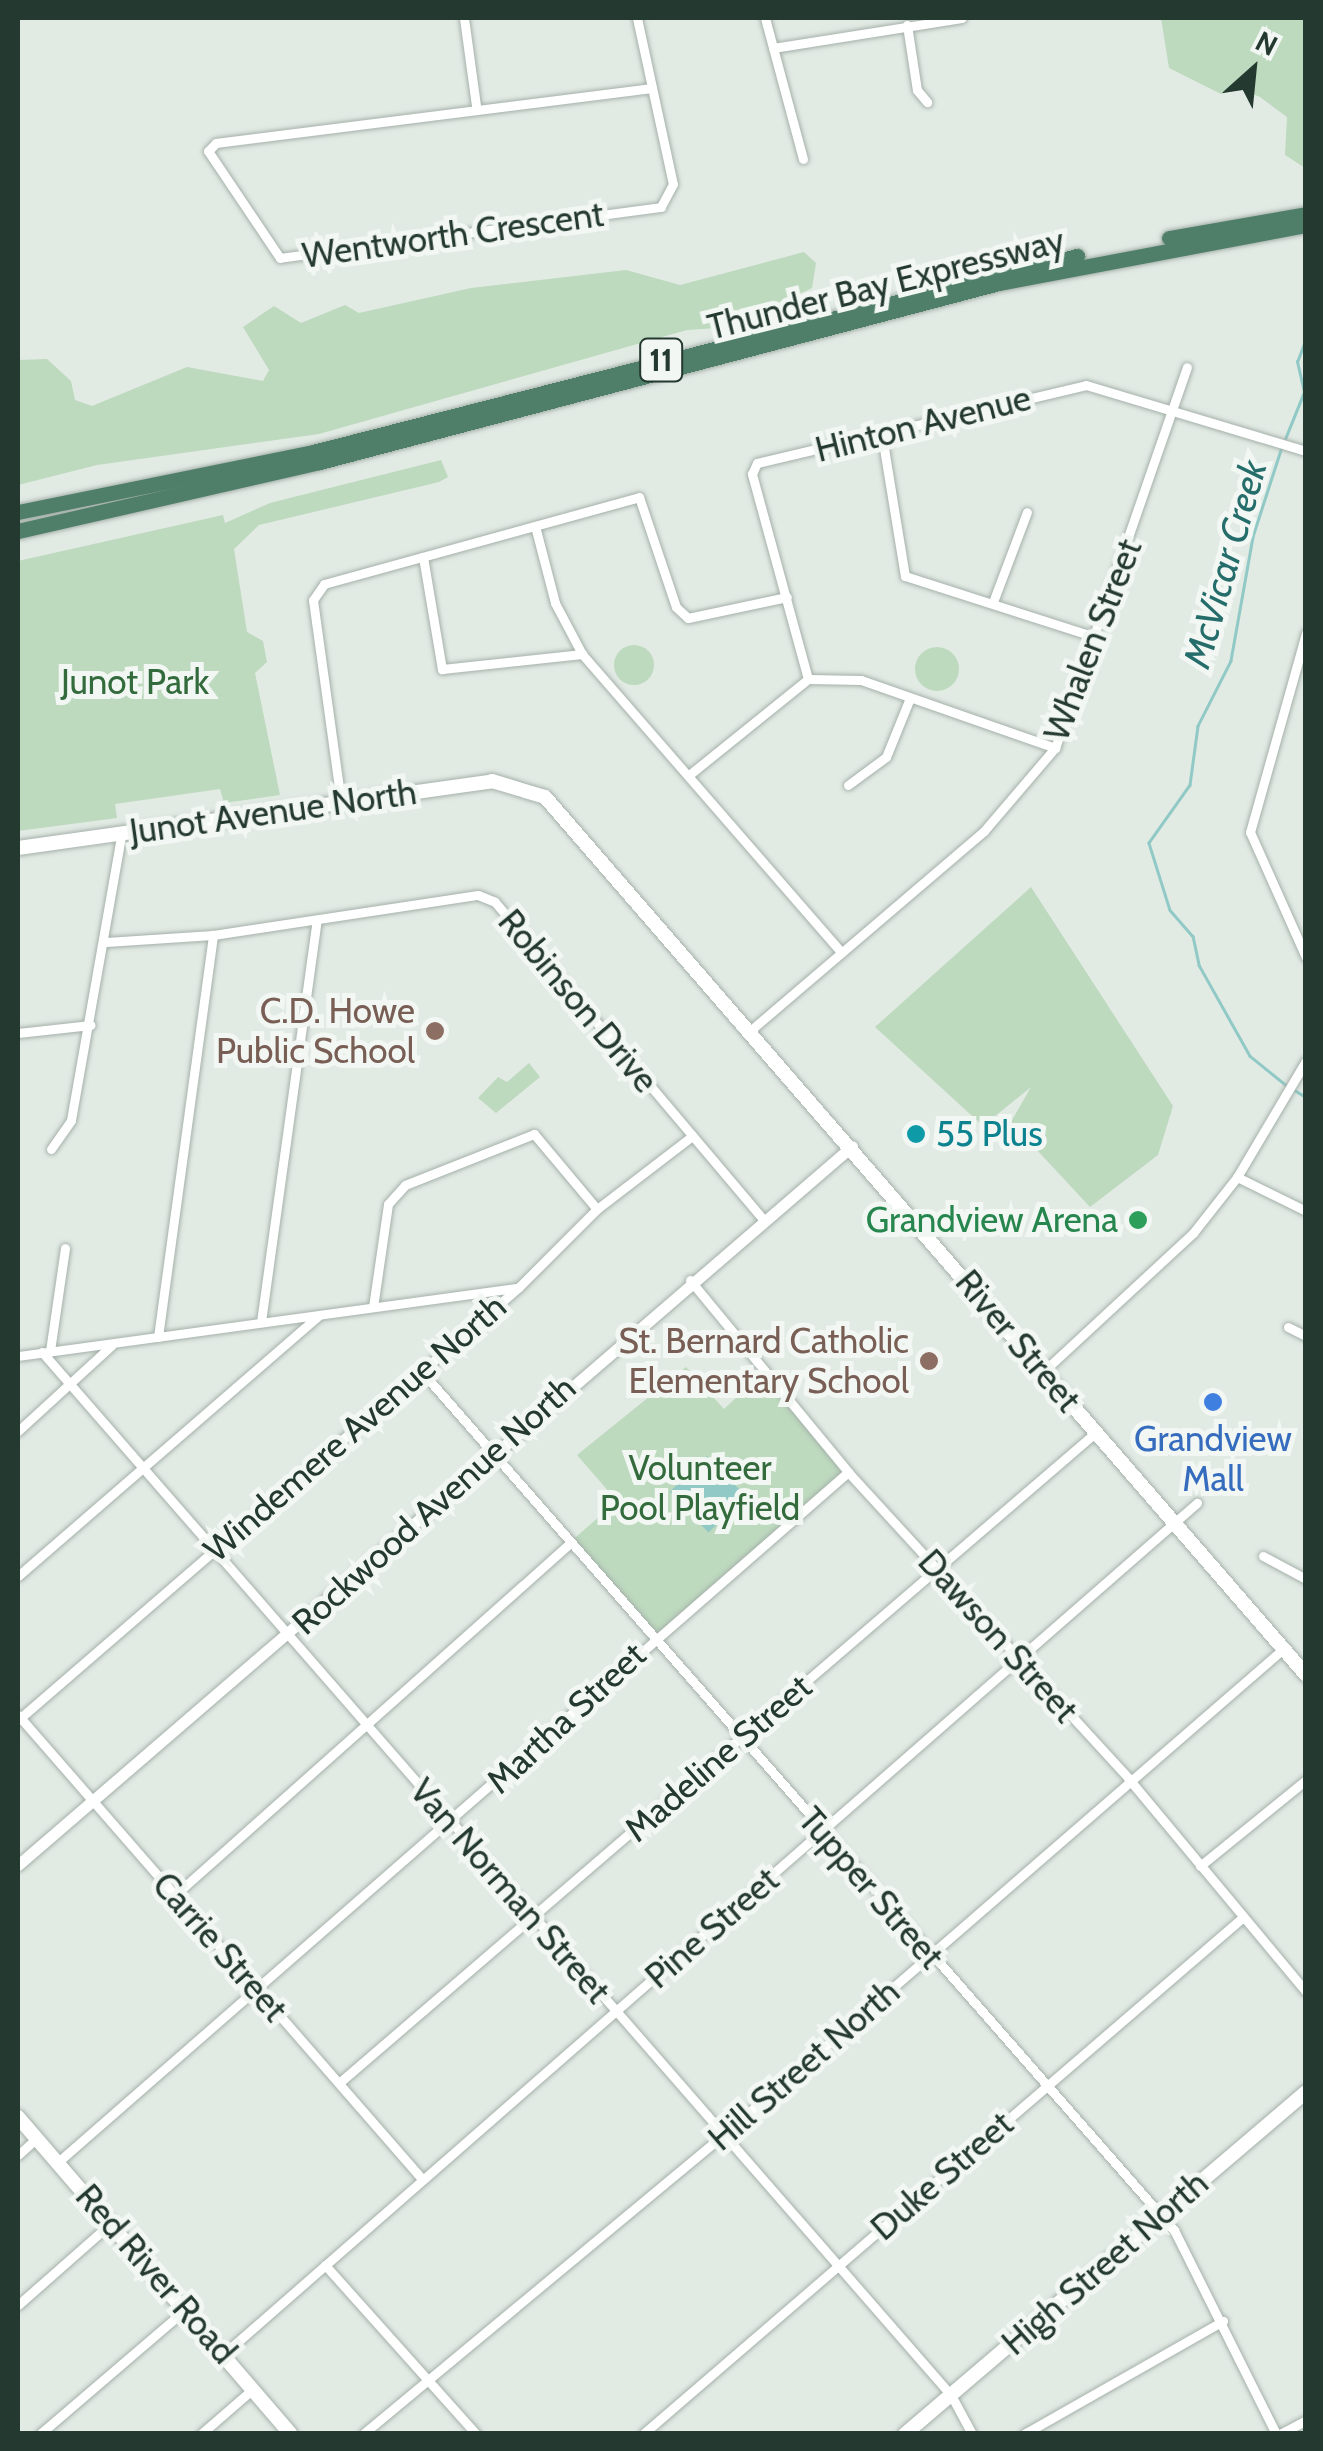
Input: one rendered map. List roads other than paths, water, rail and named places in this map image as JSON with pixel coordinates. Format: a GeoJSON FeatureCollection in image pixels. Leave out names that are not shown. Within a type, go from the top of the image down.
{"type":"FeatureCollection","features":[{"type":"Feature","properties":{"kind":"highway","name":"Thunder Bay Expressway"},"geometry":{"type":"LineString","coordinates":[[18,512],[313,452],[993,273],[1306,214]]}},
{"type":"Feature","properties":{"kind":"highway","name":"Thunder Bay Expressway"},"geometry":{"type":"LineString","coordinates":[[21,531],[320,462],[999,283],[1306,225]]}},
{"type":"Feature","properties":{"kind":"main road","name":"Junot Avenue North"},"geometry":{"type":"LineString","coordinates":[[18,848],[492,781],[528,788]]}},
{"type":"Feature","properties":{"kind":"main road","name":"River Street"},"geometry":{"type":"LineString","coordinates":[[528,788],[563,812],[1306,1675]]}},
{"type":"Feature","properties":{"kind":"main road","name":"High Street North"},"geometry":{"type":"LineString","coordinates":[[906,2434],[1306,2092]]}},
{"type":"Feature","properties":{"kind":"main road","name":"Red River Road"},"geometry":{"type":"LineString","coordinates":[[18,2116],[226,2352],[291,2434]]}},
{"type":"Feature","properties":{"kind":"street"},"geometry":{"type":"LineString","coordinates":[[464,18],[476,106]]}},
{"type":"Feature","properties":{"kind":"street","name":"Wentworth Crescent"},"geometry":{"type":"LineString","coordinates":[[637,18],[673,184],[666,204],[280,258],[208,151],[216,143],[476,106],[652,88]]}},
{"type":"Feature","properties":{"kind":"street"},"geometry":{"type":"LineString","coordinates":[[764,18],[803,159]]}},
{"type":"Feature","properties":{"kind":"street"},"geometry":{"type":"LineString","coordinates":[[773,48],[962,18]]}},
{"type":"Feature","properties":{"kind":"street"},"geometry":{"type":"LineString","coordinates":[[906,24],[927,102]]}},
{"type":"Feature","properties":{"kind":"street","name":"Whalen Street"},"geometry":{"type":"LineString","coordinates":[[751,1030],[984,831],[1055,748],[1176,416],[1187,367]]}},
{"type":"Feature","properties":{"kind":"street","name":"Hinton Avenue"},"geometry":{"type":"LineString","coordinates":[[808,679],[752,467],[1086,385],[1176,416],[1306,451]]}},
{"type":"Feature","properties":{"kind":"street"},"geometry":{"type":"LineString","coordinates":[[882,436],[902,573],[1098,638]]}},
{"type":"Feature","properties":{"kind":"street"},"geometry":{"type":"LineString","coordinates":[[341,802],[315,593],[324,584],[638,497],[651,515],[676,607],[688,618],[787,597]]}},
{"type":"Feature","properties":{"kind":"street"},"geometry":{"type":"LineString","coordinates":[[993,602],[1027,512]]}},
{"type":"Feature","properties":{"kind":"street"},"geometry":{"type":"LineString","coordinates":[[535,526],[555,602],[582,654],[840,952]]}},
{"type":"Feature","properties":{"kind":"street"},"geometry":{"type":"LineString","coordinates":[[423,558],[442,669],[582,654]]}},
{"type":"Feature","properties":{"kind":"street"},"geometry":{"type":"LineString","coordinates":[[1306,633],[1250,832],[1306,956]]}},
{"type":"Feature","properties":{"kind":"street"},"geometry":{"type":"LineString","coordinates":[[689,775],[808,679],[860,680],[1055,748]]}},
{"type":"Feature","properties":{"kind":"street"},"geometry":{"type":"LineString","coordinates":[[848,785],[886,757],[910,698]]}},
{"type":"Feature","properties":{"kind":"street"},"geometry":{"type":"LineString","coordinates":[[51,1149],[71,1120],[106,942],[122,832]]}},
{"type":"Feature","properties":{"kind":"street","name":"Robinson Drive"},"geometry":{"type":"LineString","coordinates":[[106,942],[213,936],[478,895],[495,902],[762,1217]]}},
{"type":"Feature","properties":{"kind":"street"},"geometry":{"type":"LineString","coordinates":[[261,1322],[317,920]]}},
{"type":"Feature","properties":{"kind":"street"},"geometry":{"type":"LineString","coordinates":[[158,1336],[213,936]]}},
{"type":"Feature","properties":{"kind":"street"},"geometry":{"type":"LineString","coordinates":[[18,1033],[90,1025]]}},
{"type":"Feature","properties":{"kind":"street"},"geometry":{"type":"LineString","coordinates":[[1044,1371],[1165,1262],[1237,1177],[1306,1061]]}},
{"type":"Feature","properties":{"kind":"street"},"geometry":{"type":"LineString","coordinates":[[373,1307],[388,1204],[405,1185],[534,1134],[596,1210]]}},
{"type":"Feature","properties":{"kind":"street","name":"Windemere Avenue North"},"geometry":{"type":"LineString","coordinates":[[18,1718],[519,1288],[596,1210],[692,1136]]}},
{"type":"Feature","properties":{"kind":"street","name":"Rockwood Avenue North"},"geometry":{"type":"LineString","coordinates":[[18,1865],[286,1636],[493,1449],[762,1217],[852,1146]]}},
{"type":"Feature","properties":{"kind":"street"},"geometry":{"type":"LineString","coordinates":[[1237,1177],[1306,1211]]}},
{"type":"Feature","properties":{"kind":"street"},"geometry":{"type":"LineString","coordinates":[[46,1351],[64,1248]]}},
{"type":"Feature","properties":{"kind":"street","name":"Dawson Street"},"geometry":{"type":"LineString","coordinates":[[690,1280],[848,1472],[1128,1778],[1306,1992]]}},
{"type":"Feature","properties":{"kind":"street"},"geometry":{"type":"LineString","coordinates":[[18,1356],[519,1288]]}},
{"type":"Feature","properties":{"kind":"street"},"geometry":{"type":"LineString","coordinates":[[18,1576],[321,1314]]}},
{"type":"Feature","properties":{"kind":"street"},"geometry":{"type":"LineString","coordinates":[[1288,1327],[1306,1336]]}},
{"type":"Feature","properties":{"kind":"street"},"geometry":{"type":"LineString","coordinates":[[18,1431],[114,1343]]}},
{"type":"Feature","properties":{"kind":"street","name":"Van Norman Street"},"geometry":{"type":"LineString","coordinates":[[46,1351],[530,1918],[951,2395],[972,2434]]}},
{"type":"Feature","properties":{"kind":"street","name":"Tupper Street"},"geometry":{"type":"LineString","coordinates":[[422,1372],[493,1449],[568,1544],[821,1833],[1160,2215],[1223,2321],[1278,2434]]}},
{"type":"Feature","properties":{"kind":"street","name":"Madeline Street"},"geometry":{"type":"LineString","coordinates":[[338,2083],[1096,1432]]}},
{"type":"Feature","properties":{"kind":"street","name":"Martha Street"},"geometry":{"type":"LineString","coordinates":[[58,2162],[451,1824],[653,1638],[848,1472]]}},
{"type":"Feature","properties":{"kind":"street","name":"Pine Street"},"geometry":{"type":"LineString","coordinates":[[226,2352],[1176,1526],[1197,1503]]}},
{"type":"Feature","properties":{"kind":"street"},"geometry":{"type":"LineString","coordinates":[[175,1895],[368,1728],[568,1544]]}},
{"type":"Feature","properties":{"kind":"street"},"geometry":{"type":"LineString","coordinates":[[1263,1556],[1306,1578]]}},
{"type":"Feature","properties":{"kind":"street","name":"Hill Street North"},"geometry":{"type":"LineString","coordinates":[[363,2434],[723,2136],[1128,1778],[1283,1649]]}},
{"type":"Feature","properties":{"kind":"street","name":"Carrie Street"},"geometry":{"type":"LineString","coordinates":[[18,1718],[422,2179]]}},
{"type":"Feature","properties":{"kind":"street"},"geometry":{"type":"LineString","coordinates":[[1200,1866],[1306,1780]]}},
{"type":"Feature","properties":{"kind":"street","name":"Duke Street"},"geometry":{"type":"LineString","coordinates":[[643,2434],[1242,1918]]}},
{"type":"Feature","properties":{"kind":"street"},"geometry":{"type":"LineString","coordinates":[[18,2155],[37,2138]]}},
{"type":"Feature","properties":{"kind":"street"},"geometry":{"type":"LineString","coordinates":[[18,2305],[112,2222]]}},
{"type":"Feature","properties":{"kind":"street"},"geometry":{"type":"LineString","coordinates":[[325,2265],[431,2378],[476,2434]]}},
{"type":"Feature","properties":{"kind":"street"},"geometry":{"type":"LineString","coordinates":[[40,2434],[188,2308]]}},
{"type":"Feature","properties":{"kind":"street"},"geometry":{"type":"LineString","coordinates":[[1024,2434],[1223,2321]]}},
{"type":"Feature","properties":{"kind":"street"},"geometry":{"type":"LineString","coordinates":[[201,2434],[254,2388]]}},
{"type":"Feature","properties":{"kind":"street"},"geometry":{"type":"LineString","coordinates":[[1278,2434],[1306,2420]]}},
{"type":"Feature","properties":{"kind":"water"},"geometry":{"type":"Polygon","coordinates":[[[707,1456],[746,1496],[708,1532],[670,1492],[707,1456]]]}},
{"type":"Feature","properties":{"kind":"waterway","name":"McVicar Creek"},"geometry":{"type":"LineString","coordinates":[[1285,439],[1304,392],[1297,362],[1306,339]]}},
{"type":"Feature","properties":{"kind":"waterway","name":"McVicar Creek"},"geometry":{"type":"LineString","coordinates":[[1282,447],[1253,537],[1231,661],[1198,726],[1190,785],[1149,843],[1170,910],[1193,936],[1199,965],[1250,1056],[1286,1085]]}},
{"type":"Feature","properties":{"kind":"waterway","name":"McVicar Creek"},"geometry":{"type":"LineString","coordinates":[[1293,1089],[1306,1097]]}},
{"type":"Feature","properties":{"kind":"place","name":"C.D. Howe Public School"},"geometry":{"type":"Point","coordinates":[435,1031]}},
{"type":"Feature","properties":{"kind":"place","name":"55 Plus"},"geometry":{"type":"Point","coordinates":[916,1134]}},
{"type":"Feature","properties":{"kind":"place","name":"Grandview Arena"},"geometry":{"type":"Point","coordinates":[1138,1220]}},
{"type":"Feature","properties":{"kind":"place","name":"St. Bernard Catholic Elementary School"},"geometry":{"type":"Point","coordinates":[929,1361]}},
{"type":"Feature","properties":{"kind":"place","name":"Grandview Mall"},"geometry":{"type":"Point","coordinates":[1213,1402]}},
{"type":"Feature","properties":{"kind":"park label","name":"Junot Park"},"geometry":{"type":"Point","coordinates":[135,682]}},
{"type":"Feature","properties":{"kind":"park label","name":"Volunteer Pool Playfield"},"geometry":{"type":"Point","coordinates":[700,1488]}}]}
